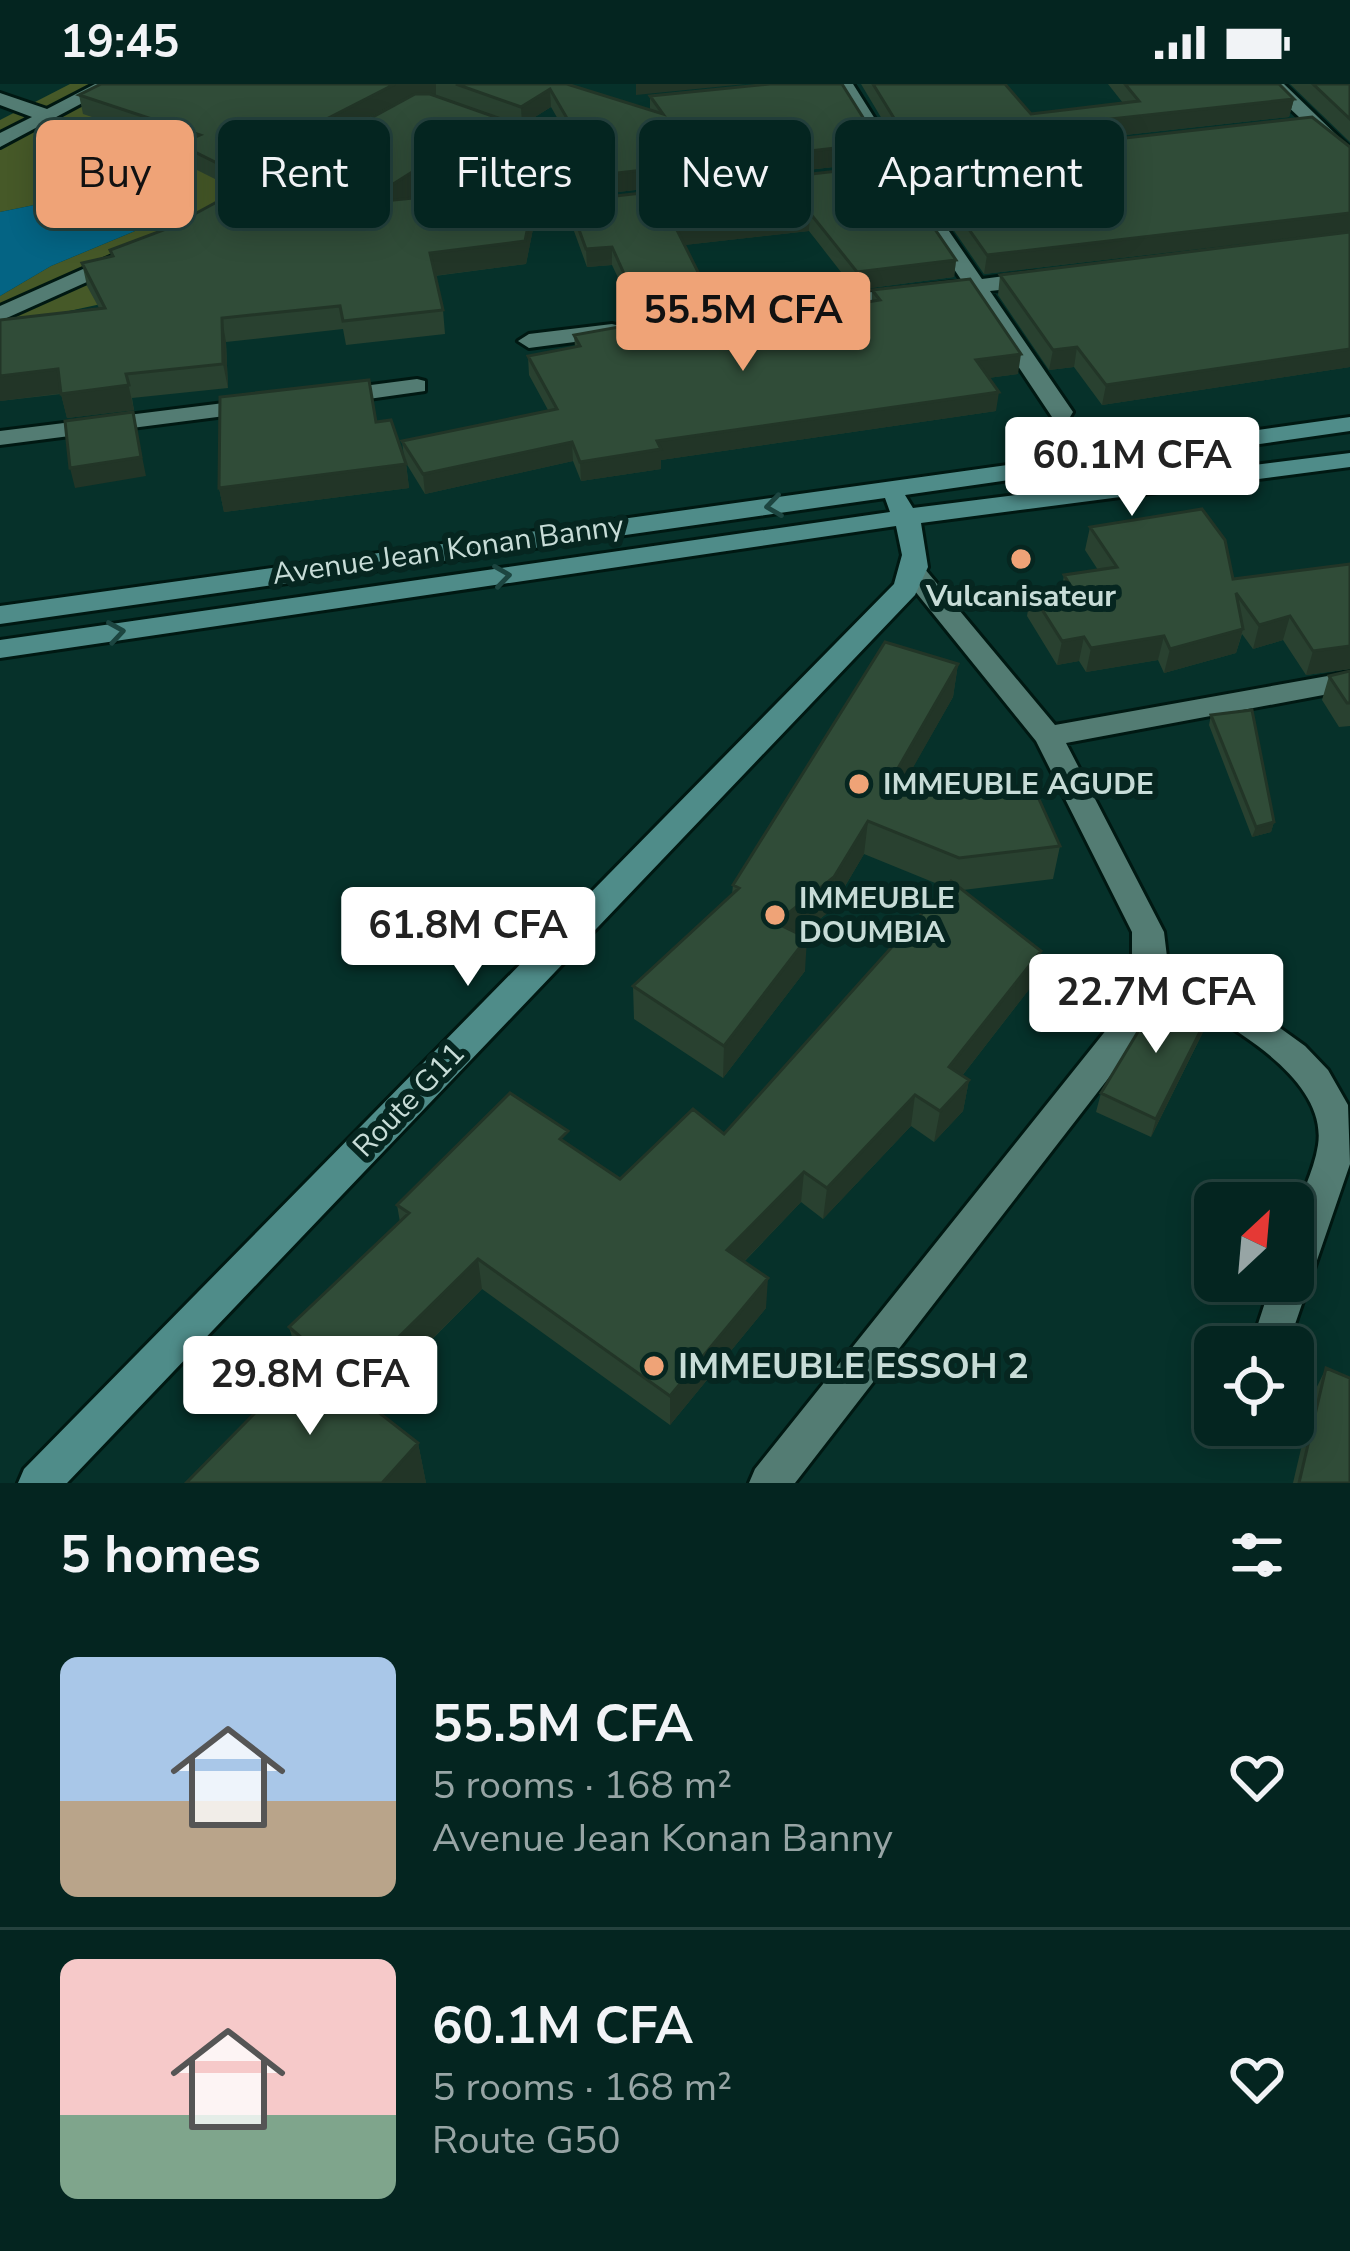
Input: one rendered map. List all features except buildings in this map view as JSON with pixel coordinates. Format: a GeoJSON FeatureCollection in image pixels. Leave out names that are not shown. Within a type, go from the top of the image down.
{"type":"FeatureCollection","features":[{"type":"Feature","properties":{"kind":"street"},"geometry":{"type":"LineString","coordinates":[[0,141],[109,84]]}},
{"type":"Feature","properties":{"kind":"street"},"geometry":{"type":"LineString","coordinates":[[1273,84],[1350,159]]}},
{"type":"Feature","properties":{"kind":"street"},"geometry":{"type":"LineString","coordinates":[[840,85],[864,120]]}},
{"type":"Feature","properties":{"kind":"street"},"geometry":{"type":"LineString","coordinates":[[0,99],[48,116]]}},
{"type":"Feature","properties":{"kind":"street"},"geometry":{"type":"LineString","coordinates":[[435,105],[472,120]]}},
{"type":"Feature","properties":{"kind":"street"},"geometry":{"type":"LineString","coordinates":[[1291,127],[1314,124]]}},
{"type":"Feature","properties":{"kind":"street"},"geometry":{"type":"LineString","coordinates":[[830,179],[835,178]]}},
{"type":"Feature","properties":{"kind":"street"},"geometry":{"type":"LineString","coordinates":[[936,228],[1061,412]]}},
{"type":"Feature","properties":{"kind":"street"},"geometry":{"type":"LineString","coordinates":[[0,314],[133,253]]}},
{"type":"Feature","properties":{"kind":"street"},"geometry":{"type":"LineString","coordinates":[[529,341],[1069,274]]}},
{"type":"Feature","properties":{"kind":"street"},"geometry":{"type":"LineString","coordinates":[[0,438],[417,386]]}},
{"type":"Feature","properties":{"kind":"street"},"geometry":{"type":"LineString","coordinates":[[898,504],[1350,424]]}},
{"type":"Feature","properties":{"kind":"street"},"geometry":{"type":"LineString","coordinates":[[898,504],[1350,460]]}},
{"type":"Feature","properties":{"kind":"street"},"geometry":{"type":"LineString","coordinates":[[771,1483],[1119,1040],[1145,996],[1154,965],[1148,932],[1048,736],[915,574],[917,552],[898,504]]}},
{"type":"Feature","properties":{"kind":"street","name":"Avenue Jean Konan Banny"},"geometry":{"type":"LineString","coordinates":[[0,615],[898,504]]}},
{"type":"Feature","properties":{"kind":"street","name":"Avenue Jean Konan Banny"},"geometry":{"type":"LineString","coordinates":[[0,650],[898,504]]}},
{"type":"Feature","properties":{"kind":"street","name":"Route G11"},"geometry":{"type":"LineString","coordinates":[[39,1483],[915,574]]}},
{"type":"Feature","properties":{"kind":"street"},"geometry":{"type":"LineString","coordinates":[[1048,736],[1350,681]]}},
{"type":"Feature","properties":{"kind":"street"},"geometry":{"type":"LineString","coordinates":[[1154,965],[1308,1068],[1333,1103],[1338,1138],[1314,1211]]}},
{"type":"Feature","properties":{"kind":"street"},"geometry":{"type":"LineString","coordinates":[[1277,1324],[1284,1302]]}},
{"type":"Feature","properties":{"kind":"green space"},"geometry":{"type":"Polygon","coordinates":[[[70,84],[471,84],[390,138],[390,120],[218,120],[218,228],[255,228],[161,291],[0,326],[0,296],[51,266],[142,228],[194,228],[194,120],[36,120],[36,205],[0,212],[0,120],[70,84]]]}},
{"type":"Feature","properties":{"kind":"water"},"geometry":{"type":"Polygon","coordinates":[[[36,205],[36,228],[142,228],[51,266],[0,296],[0,212],[36,205]]]}},
{"type":"Feature","properties":{"kind":"place","name":"Vulcanisateur"},"geometry":{"type":"Point","coordinates":[1021,559]}},
{"type":"Feature","properties":{"kind":"place","name":"IMMEUBLE AGUDE"},"geometry":{"type":"Point","coordinates":[859,784]}},
{"type":"Feature","properties":{"kind":"place","name":"IMMEUBLE DOUMBIA"},"geometry":{"type":"Point","coordinates":[775,915]}},
{"type":"Feature","properties":{"kind":"place","name":"IMMEUBLE ESSOH 2"},"geometry":{"type":"Point","coordinates":[654,1366]}}]}
